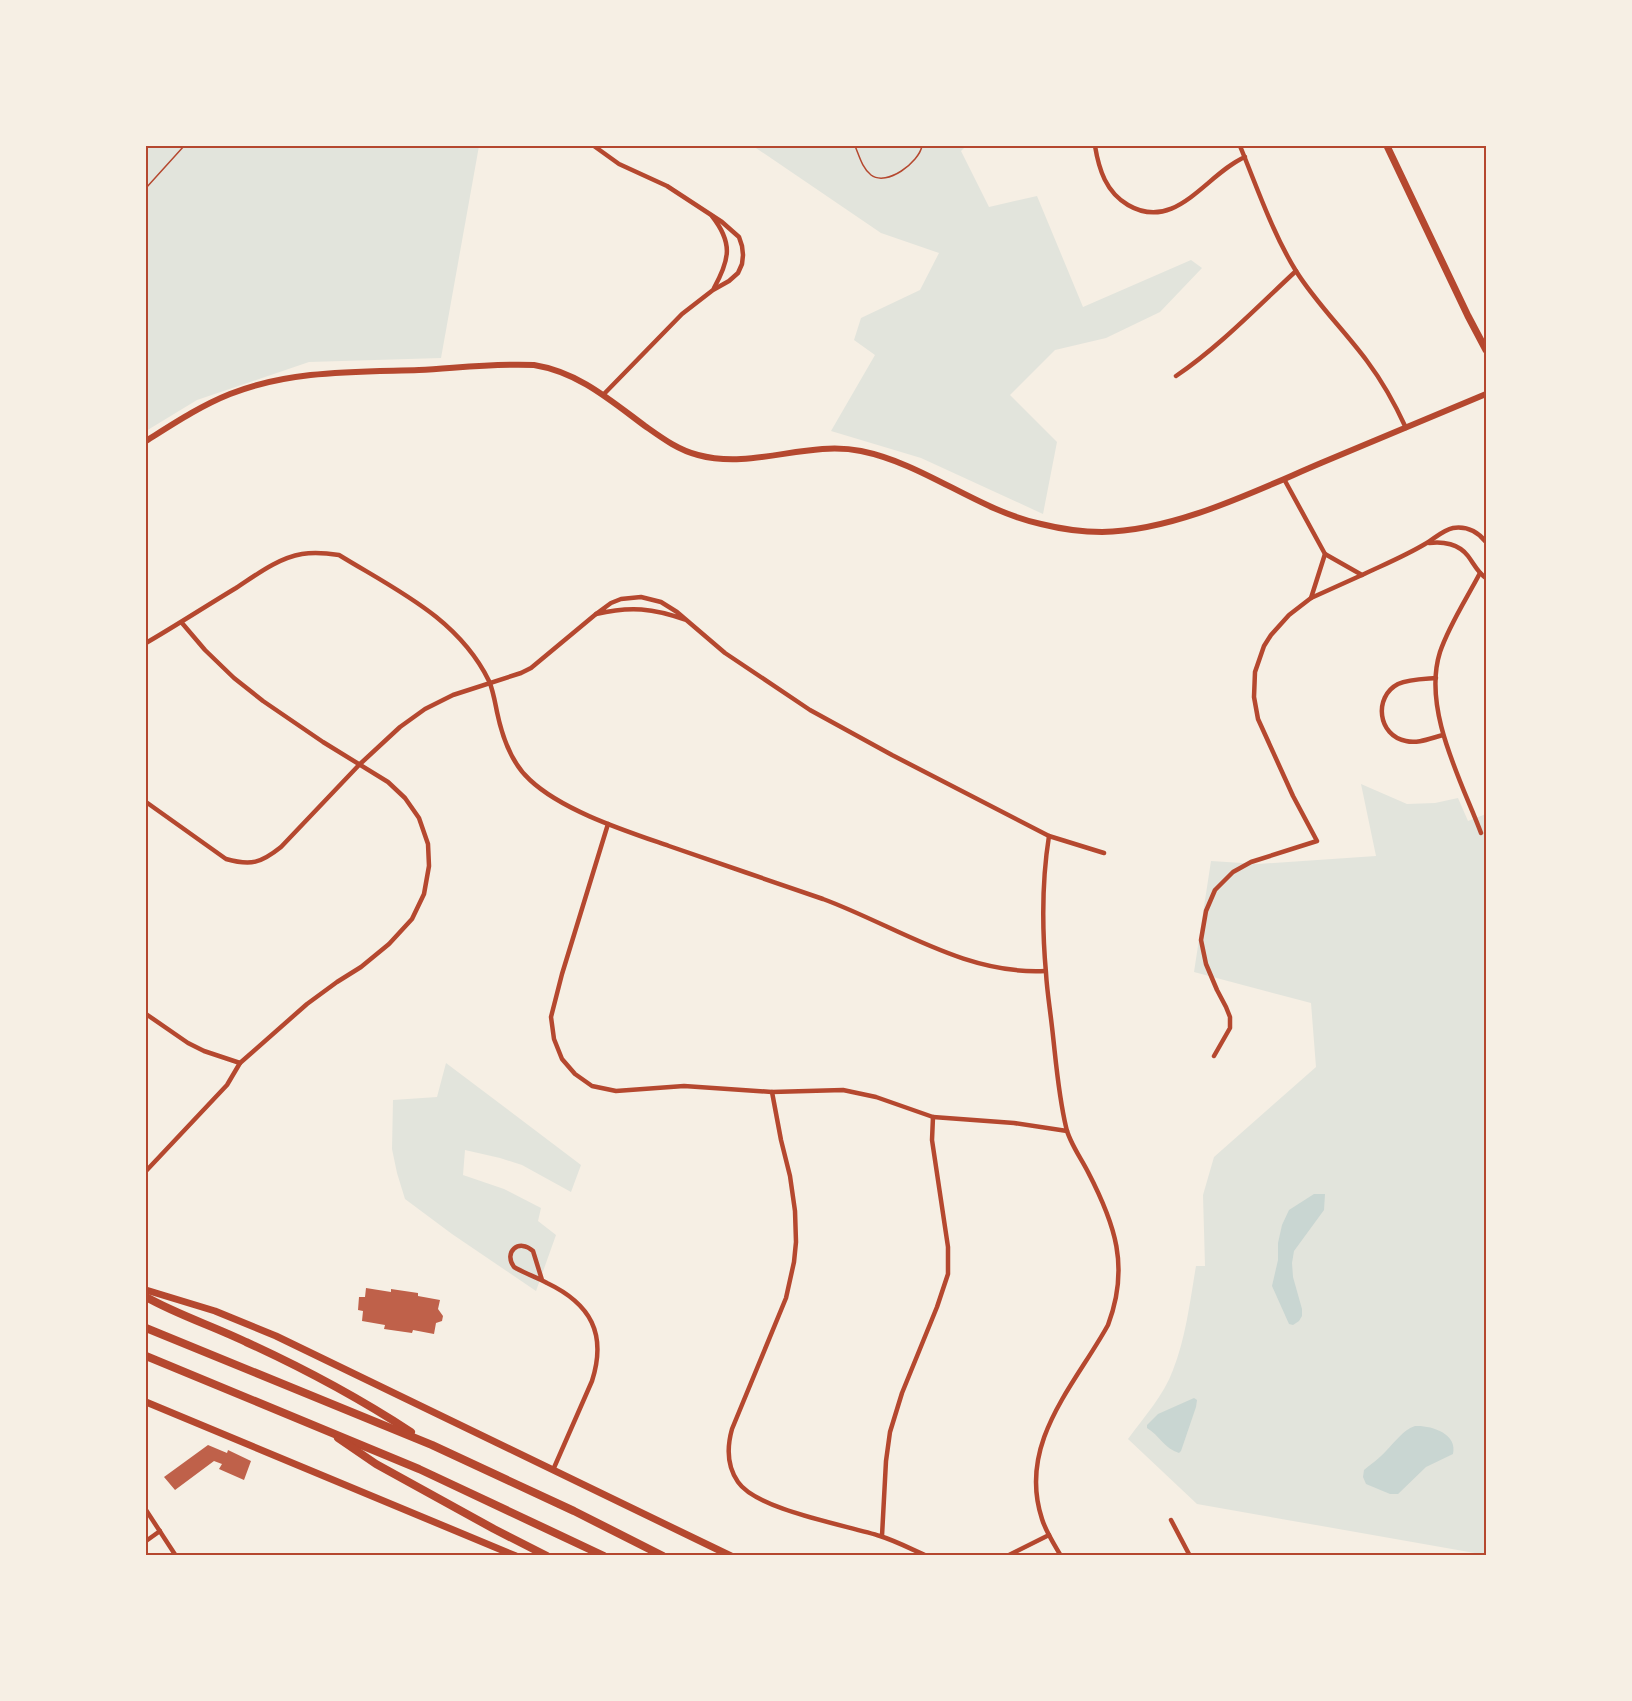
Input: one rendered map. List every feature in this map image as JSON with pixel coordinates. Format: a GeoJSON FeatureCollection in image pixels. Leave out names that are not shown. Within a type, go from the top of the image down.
{"type":"FeatureCollection","features":[{"type":"Feature","properties":{"kind":"highway"},"geometry":{"type":"LineString","coordinates":[[146,1297],[161,1306],[239,1338],[287,1361],[366,1403],[432,1445]]}},
{"type":"Feature","properties":{"kind":"highway"},"geometry":{"type":"LineString","coordinates":[[146,1328],[432,1445],[543,1496],[663,1556]]}},
{"type":"Feature","properties":{"kind":"highway"},"geometry":{"type":"LineString","coordinates":[[146,1356],[450,1482],[604,1556]]}},
{"type":"Feature","properties":{"kind":"highway"},"geometry":{"type":"LineString","coordinates":[[323,1428],[376,1464],[547,1556]]}},
{"type":"Feature","properties":{"kind":"main road"},"geometry":{"type":"LineString","coordinates":[[1387,146],[1486,350]]}},
{"type":"Feature","properties":{"kind":"main road"},"geometry":{"type":"LineString","coordinates":[[146,1290],[215,1311],[262,1330],[730,1556]]}},
{"type":"Feature","properties":{"kind":"main road"},"geometry":{"type":"LineString","coordinates":[[146,1402],[516,1556]]}},
{"type":"Feature","properties":{"kind":"street"},"geometry":{"type":"LineString","coordinates":[[594,146],[619,164],[668,186],[708,212],[739,237],[743,255],[738,273],[682,315],[603,395]]}},
{"type":"Feature","properties":{"kind":"street"},"geometry":{"type":"LineString","coordinates":[[1095,146],[1101,171],[1112,192],[1131,207],[1153,213],[1167,211],[1181,204],[1231,164],[1245,157]]}},
{"type":"Feature","properties":{"kind":"street"},"geometry":{"type":"LineString","coordinates":[[1240,146],[1279,238],[1296,271],[1366,360],[1386,389],[1406,428]]}},
{"type":"Feature","properties":{"kind":"street"},"geometry":{"type":"LineString","coordinates":[[708,212],[727,240],[726,262],[713,290]]}},
{"type":"Feature","properties":{"kind":"street"},"geometry":{"type":"LineString","coordinates":[[1176,376],[1235,328],[1296,271]]}},
{"type":"Feature","properties":{"kind":"street"},"geometry":{"type":"LineString","coordinates":[[146,441],[190,414],[231,394],[280,380],[323,374],[534,365],[570,375],[603,395],[678,448],[702,456],[736,460],[823,448],[857,450],[892,460],[1014,517],[1047,526],[1102,532],[1164,523],[1197,513],[1486,394]]}},
{"type":"Feature","properties":{"kind":"street"},"geometry":{"type":"LineString","coordinates":[[1284,479],[1325,554],[1362,575]]}},
{"type":"Feature","properties":{"kind":"street"},"geometry":{"type":"LineString","coordinates":[[1214,1056],[1230,1028],[1230,1017],[1206,964],[1201,940],[1206,910],[1215,890],[1233,872],[1251,862],[1317,841],[1293,796],[1258,719],[1254,697],[1255,672],[1264,646],[1280,624],[1311,598],[1426,544],[1447,530],[1459,528],[1473,531],[1486,542]]}},
{"type":"Feature","properties":{"kind":"street"},"geometry":{"type":"LineString","coordinates":[[1426,544],[1443,543],[1458,547],[1486,578]]}},
{"type":"Feature","properties":{"kind":"street"},"geometry":{"type":"LineString","coordinates":[[146,643],[283,560],[301,554],[323,552],[339,555],[424,607],[456,634],[474,655],[490,684],[499,723],[509,752],[530,781],[547,793],[608,824],[826,901],[956,956],[995,967],[1029,972],[1045,971]]}},
{"type":"Feature","properties":{"kind":"street"},"geometry":{"type":"LineString","coordinates":[[1311,598],[1325,554]]}},
{"type":"Feature","properties":{"kind":"street"},"geometry":{"type":"LineString","coordinates":[[1480,573],[1441,650],[1436,678],[1437,708],[1443,735],[1481,833]]}},
{"type":"Feature","properties":{"kind":"street"},"geometry":{"type":"LineString","coordinates":[[146,802],[226,858],[240,863],[255,863],[268,858],[359,765],[400,727],[425,709],[453,695],[521,673],[537,664],[596,614],[616,601],[628,597],[641,597],[666,604],[726,653],[810,710],[1049,836],[1104,853]]}},
{"type":"Feature","properties":{"kind":"street"},"geometry":{"type":"LineString","coordinates":[[596,614],[640,609],[662,612],[686,620]]}},
{"type":"Feature","properties":{"kind":"street"},"geometry":{"type":"LineString","coordinates":[[146,1171],[227,1085],[240,1063],[307,1004],[361,967],[389,944],[412,919],[424,894],[429,866],[428,844],[419,818],[405,798],[388,782],[263,701],[234,678],[182,622]]}},
{"type":"Feature","properties":{"kind":"street"},"geometry":{"type":"LineString","coordinates":[[1436,678],[1408,681],[1394,687],[1387,694],[1383,703],[1382,717],[1385,727],[1405,741],[1415,742],[1443,735]]}},
{"type":"Feature","properties":{"kind":"street"},"geometry":{"type":"LineString","coordinates":[[608,824],[551,1017],[554,1039],[562,1059],[575,1074],[592,1086],[616,1091],[684,1086],[772,1092],[843,1090],[876,1097],[933,1117],[1014,1123],[1066,1131]]}},
{"type":"Feature","properties":{"kind":"street"},"geometry":{"type":"LineString","coordinates":[[1049,836],[1044,884],[1045,971],[1057,1083],[1066,1131],[1109,1214],[1117,1247],[1118,1279],[1108,1325],[1055,1411],[1038,1460],[1037,1491],[1042,1519],[1061,1556]]}},
{"type":"Feature","properties":{"kind":"street"},"geometry":{"type":"LineString","coordinates":[[146,1014],[188,1043],[240,1063]]}},
{"type":"Feature","properties":{"kind":"street"},"geometry":{"type":"LineString","coordinates":[[772,1092],[795,1211],[794,1262],[786,1298],[732,1429],[728,1455],[730,1466],[738,1482],[750,1494],[768,1503],[882,1536],[927,1556]]}},
{"type":"Feature","properties":{"kind":"street"},"geometry":{"type":"LineString","coordinates":[[882,1536],[890,1432],[902,1393],[938,1307],[948,1274],[948,1247],[932,1140],[933,1117]]}},
{"type":"Feature","properties":{"kind":"street"},"geometry":{"type":"LineString","coordinates":[[542,1280],[533,1251],[522,1245],[514,1248],[510,1255],[511,1264],[514,1267],[572,1297],[581,1305],[594,1326],[598,1353],[592,1381],[553,1470]]}},
{"type":"Feature","properties":{"kind":"street"},"geometry":{"type":"LineString","coordinates":[[146,1510],[176,1556]]}},
{"type":"Feature","properties":{"kind":"street"},"geometry":{"type":"LineString","coordinates":[[1171,1520],[1190,1556]]}},
{"type":"Feature","properties":{"kind":"street"},"geometry":{"type":"LineString","coordinates":[[146,1541],[160,1531]]}},
{"type":"Feature","properties":{"kind":"street"},"geometry":{"type":"LineString","coordinates":[[1007,1556],[1049,1535]]}},
{"type":"Feature","properties":{"kind":"street"},"geometry":{"type":"LineString","coordinates":[[1228,1556],[1254,1556]]}},
{"type":"Feature","properties":{"kind":"path"},"geometry":{"type":"LineString","coordinates":[[146,188],[184,146]]}},
{"type":"Feature","properties":{"kind":"path"},"geometry":{"type":"LineString","coordinates":[[855,146],[866,169],[872,176],[879,178],[886,178],[912,164],[922,146]]}},
{"type":"Feature","properties":{"kind":"shaded area"},"geometry":{"type":"Polygon","coordinates":[[[146,146],[479,146],[441,358],[309,362],[197,400],[146,431],[146,146]]]}},
{"type":"Feature","properties":{"kind":"shaded area"},"geometry":{"type":"Polygon","coordinates":[[[753,146],[966,146],[961,151],[989,207],[1037,196],[1083,307],[1191,260],[1202,268],[1160,312],[1106,338],[1055,350],[1010,395],[1057,442],[1043,514],[921,458],[831,431],[875,355],[854,340],[861,318],[920,290],[939,253],[881,233],[753,146]]]}},
{"type":"Feature","properties":{"kind":"shaded area"},"geometry":{"type":"Polygon","coordinates":[[[1361,784],[1407,804],[1435,803],[1458,798],[1468,821],[1486,814],[1486,1555],[1197,1504],[1128,1439],[1164,1388],[1181,1345],[1196,1266],[1205,1266],[1203,1195],[1214,1157],[1316,1067],[1311,1003],[1194,972],[1211,861],[1258,864],[1376,856],[1361,784]]]}},
{"type":"Feature","properties":{"kind":"shaded area"},"geometry":{"type":"Polygon","coordinates":[[[446,1063],[581,1165],[571,1192],[522,1165],[465,1150],[463,1175],[504,1189],[541,1208],[538,1221],[556,1235],[536,1291],[405,1199],[392,1149],[393,1100],[437,1097],[446,1063]]]}},
{"type":"Feature","properties":{"kind":"shaded area"},"geometry":{"type":"Polygon","coordinates":[[[1314,1194],[1325,1194],[1324,1210],[1294,1251],[1293,1277],[1302,1316],[1293,1325],[1289,1324],[1272,1286],[1278,1260],[1278,1243],[1282,1225],[1289,1210],[1314,1194]]]}},
{"type":"Feature","properties":{"kind":"shaded area"},"geometry":{"type":"Polygon","coordinates":[[[1194,1398],[1197,1400],[1196,1407],[1179,1453],[1166,1445],[1147,1428],[1147,1425],[1158,1414],[1194,1398]]]}},
{"type":"Feature","properties":{"kind":"shaded area"},"geometry":{"type":"Polygon","coordinates":[[[1415,1426],[1428,1427],[1442,1432],[1451,1441],[1453,1454],[1426,1467],[1398,1494],[1390,1494],[1366,1484],[1363,1477],[1364,1470],[1403,1433],[1415,1426]]]}},
{"type":"Feature","properties":{"kind":"building"},"geometry":{"type":"Polygon","coordinates":[[[366,1288],[418,1293],[418,1296],[440,1300],[438,1309],[443,1316],[442,1321],[436,1323],[434,1334],[413,1330],[412,1333],[384,1329],[385,1325],[362,1321],[363,1311],[358,1310],[359,1297],[365,1297],[366,1288]]]}},
{"type":"Feature","properties":{"kind":"building"},"geometry":{"type":"Polygon","coordinates":[[[208,1445],[227,1453],[228,1450],[251,1461],[244,1480],[219,1469],[222,1464],[214,1461],[175,1490],[164,1477],[208,1445]]]}}]}
